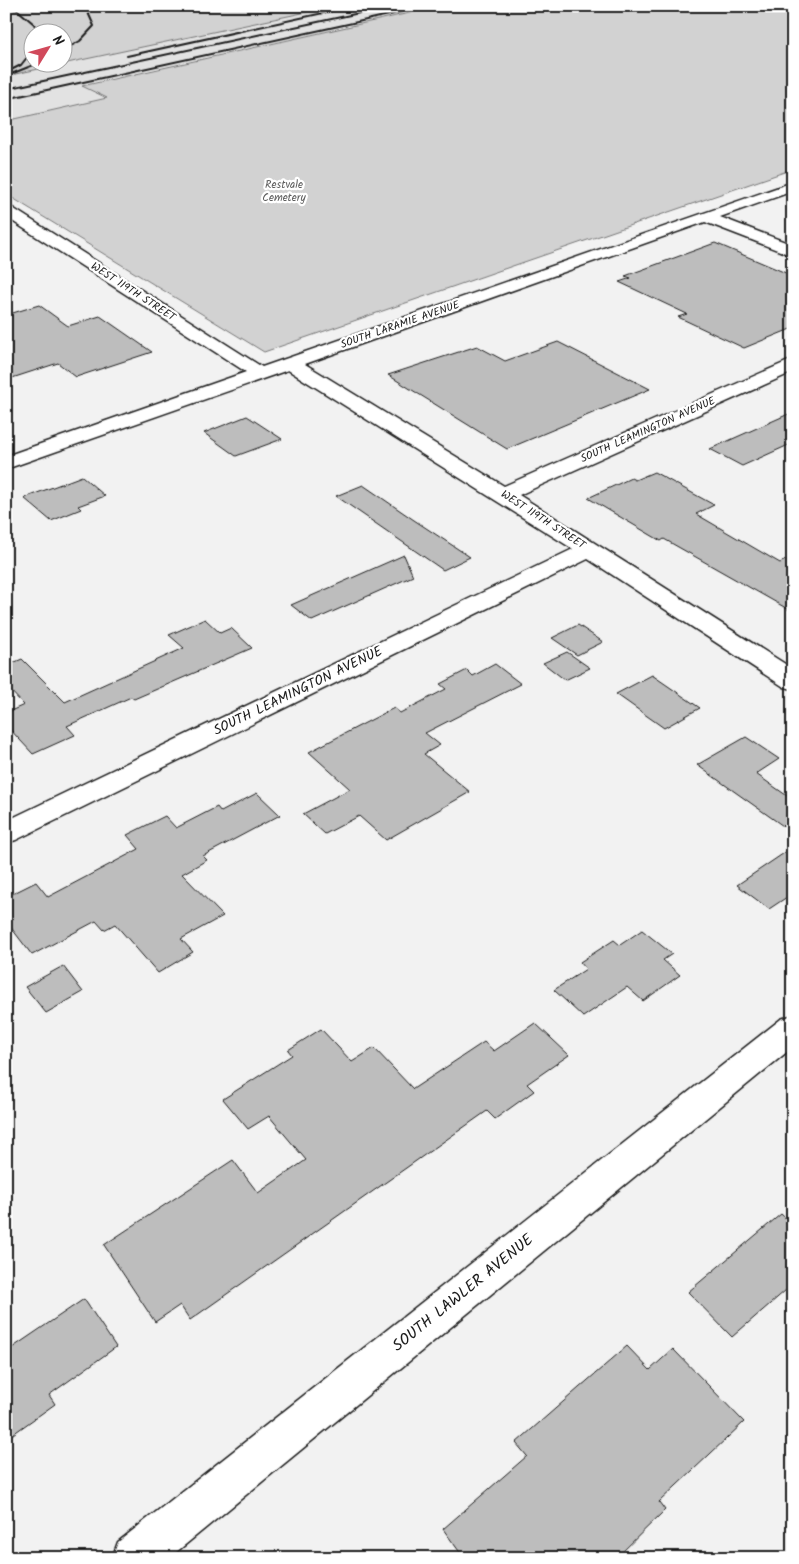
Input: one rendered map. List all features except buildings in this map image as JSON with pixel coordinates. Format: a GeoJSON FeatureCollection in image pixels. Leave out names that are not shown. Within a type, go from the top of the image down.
{"type":"FeatureCollection","features":[{"type":"Feature","properties":{"kind":"street","name":"SOUTH LARAMIE AVENUE"},"geometry":{"type":"LineString","coordinates":[[6,463],[793,186]]}},
{"type":"Feature","properties":{"kind":"street","name":"WEST 119TH STREET"},"geometry":{"type":"LineString","coordinates":[[6,210],[261,374]]}},
{"type":"Feature","properties":{"kind":"street"},"geometry":{"type":"LineString","coordinates":[[706,217],[793,252]]}},
{"type":"Feature","properties":{"kind":"street","name":"WEST 119TH STREET"},"geometry":{"type":"LineString","coordinates":[[290,363],[503,494],[589,550],[787,670]]}},
{"type":"Feature","properties":{"kind":"street","name":"SOUTH LEAMINGTON AVENUE"},"geometry":{"type":"LineString","coordinates":[[503,494],[793,365]]}},
{"type":"Feature","properties":{"kind":"street","name":"SOUTH LEAMINGTON AVENUE"},"geometry":{"type":"LineString","coordinates":[[6,833],[589,550]]}},
{"type":"Feature","properties":{"kind":"street","name":"SOUTH LAWLER AVENUE"},"geometry":{"type":"LineString","coordinates":[[134,1558],[793,1028]]}},
{"type":"Feature","properties":{"kind":"shaded area"},"geometry":{"type":"Polygon","coordinates":[[[335,6],[441,6],[83,85],[108,98],[6,121],[6,76],[25,72],[72,72],[72,62],[335,6]]]}},
{"type":"Feature","properties":{"kind":"green space"},"geometry":{"type":"Polygon","coordinates":[[[6,6],[335,6],[72,62],[72,22],[22,22],[22,72],[25,72],[6,76],[6,6]]]}},
{"type":"Feature","properties":{"kind":"green space","name":"Restvale Cemetery"},"geometry":{"type":"Polygon","coordinates":[[[441,6],[793,6],[793,169],[264,352],[6,194],[6,121],[107,98],[82,86],[441,6]]]}},
{"type":"Feature","properties":{"kind":"railway"},"geometry":{"type":"LineString","coordinates":[[13,6],[32,22]]}},
{"type":"Feature","properties":{"kind":"railway"},"geometry":{"type":"LineString","coordinates":[[72,45],[80,41],[94,26],[86,8],[83,6]]}},
{"type":"Feature","properties":{"kind":"railway"},"geometry":{"type":"LineString","coordinates":[[127,56],[355,6]]}},
{"type":"Feature","properties":{"kind":"railway"},"geometry":{"type":"LineString","coordinates":[[6,89],[392,6]]}},
{"type":"Feature","properties":{"kind":"railway"},"geometry":{"type":"LineString","coordinates":[[6,99],[430,6]]}},
{"type":"Feature","properties":{"kind":"railway"},"geometry":{"type":"LineString","coordinates":[[13,69],[22,64]]}},
{"type":"Feature","properties":{"kind":"railway"},"geometry":{"type":"LineString","coordinates":[[6,76],[22,70]]}}]}
